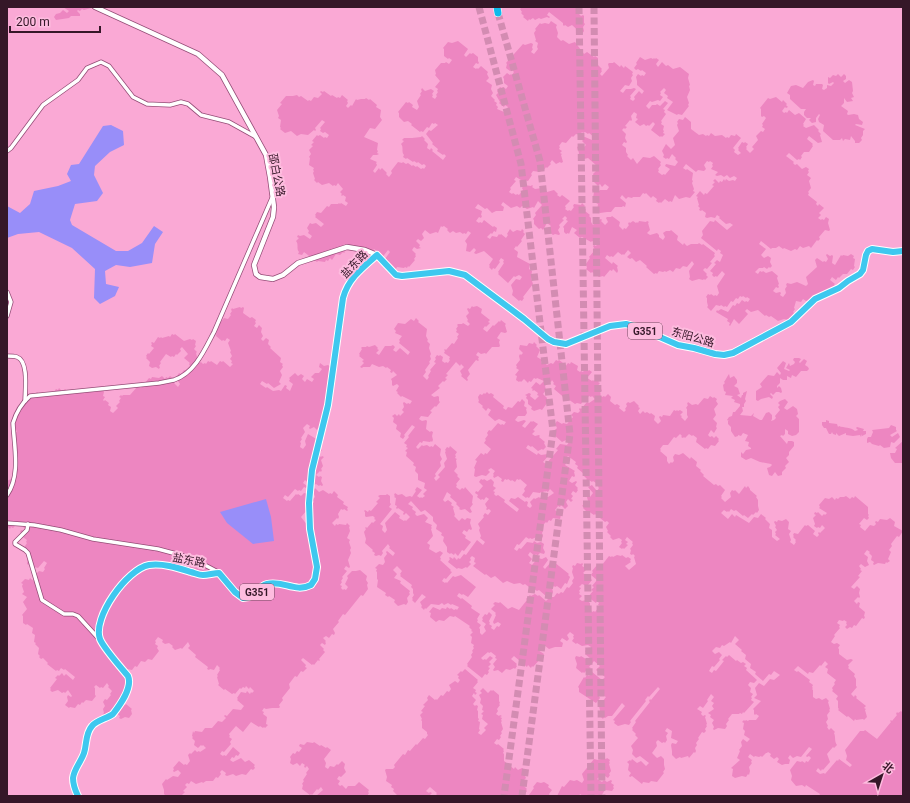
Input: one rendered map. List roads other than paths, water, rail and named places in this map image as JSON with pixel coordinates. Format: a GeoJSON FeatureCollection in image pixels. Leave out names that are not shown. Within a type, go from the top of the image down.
{"type":"FeatureCollection","features":[{"type":"Feature","properties":{"kind":"highway","name":"东阳公路"},"geometry":{"type":"LineString","coordinates":[[377,255],[396,275],[402,276],[449,271],[465,275],[548,339],[554,342],[566,344],[610,326],[626,324],[637,327],[678,345],[724,355],[733,353],[791,322],[815,299],[840,288],[860,274],[863,270],[868,251],[872,249],[893,252],[903,251]]}},
{"type":"Feature","properties":{"kind":"highway","name":"盐东路"},"geometry":{"type":"LineString","coordinates":[[100,640],[99,628],[103,615],[115,594],[123,582],[135,571],[149,565],[170,566],[202,575],[218,573],[235,592],[243,598],[251,597],[262,586],[267,584],[300,589],[311,585],[315,579],[317,567],[310,529],[309,503],[312,470],[328,405],[343,298],[346,288],[351,280],[377,255]]}},
{"type":"Feature","properties":{"kind":"highway"},"geometry":{"type":"LineString","coordinates":[[78,796],[73,785],[73,777],[84,752],[89,730],[92,725],[109,717],[117,710],[129,688],[130,681],[128,676],[100,640]]}},
{"type":"Feature","properties":{"kind":"street","name":"邵白公路"},"geometry":{"type":"LineString","coordinates":[[95,7],[198,54],[222,75],[266,155],[273,197],[274,217],[254,265],[256,274],[260,278],[266,279],[283,275],[298,263],[347,248],[365,250],[377,255]]}},
{"type":"Feature","properties":{"kind":"street"},"geometry":{"type":"LineString","coordinates":[[7,151],[26,130],[43,106],[78,80],[87,68],[101,62],[109,66],[133,97],[147,104],[170,105],[181,102],[188,104],[201,115],[229,122],[256,138]]}},
{"type":"Feature","properties":{"kind":"street"},"geometry":{"type":"LineString","coordinates":[[7,495],[15,481],[16,468],[13,423],[14,417],[30,396],[175,379],[187,372],[196,363],[205,349],[273,197]]}},
{"type":"Feature","properties":{"kind":"street"},"geometry":{"type":"LineString","coordinates":[[7,292],[10,302],[7,316]]}},
{"type":"Feature","properties":{"kind":"street"},"geometry":{"type":"LineString","coordinates":[[7,356],[18,357],[24,366],[26,384],[25,401]]}},
{"type":"Feature","properties":{"kind":"street"},"geometry":{"type":"LineString","coordinates":[[7,522],[61,530],[93,539],[164,551],[184,556],[201,563],[218,573]]}},
{"type":"Feature","properties":{"kind":"street"},"geometry":{"type":"LineString","coordinates":[[28,524],[27,530],[15,542],[15,544],[28,553],[42,600],[64,614],[73,614],[78,616],[100,640]]}},
{"type":"Feature","properties":{"kind":"tunnel"},"geometry":{"type":"LineString","coordinates":[[479,7],[521,164],[553,431],[504,796]]}},
{"type":"Feature","properties":{"kind":"tunnel"},"geometry":{"type":"LineString","coordinates":[[579,7],[591,796]]}},
{"type":"Feature","properties":{"kind":"tunnel"},"geometry":{"type":"LineString","coordinates":[[594,7],[602,796]]}},
{"type":"Feature","properties":{"kind":"tunnel"},"geometry":{"type":"LineString","coordinates":[[498,13],[540,161],[570,434],[522,796]]}}]}
